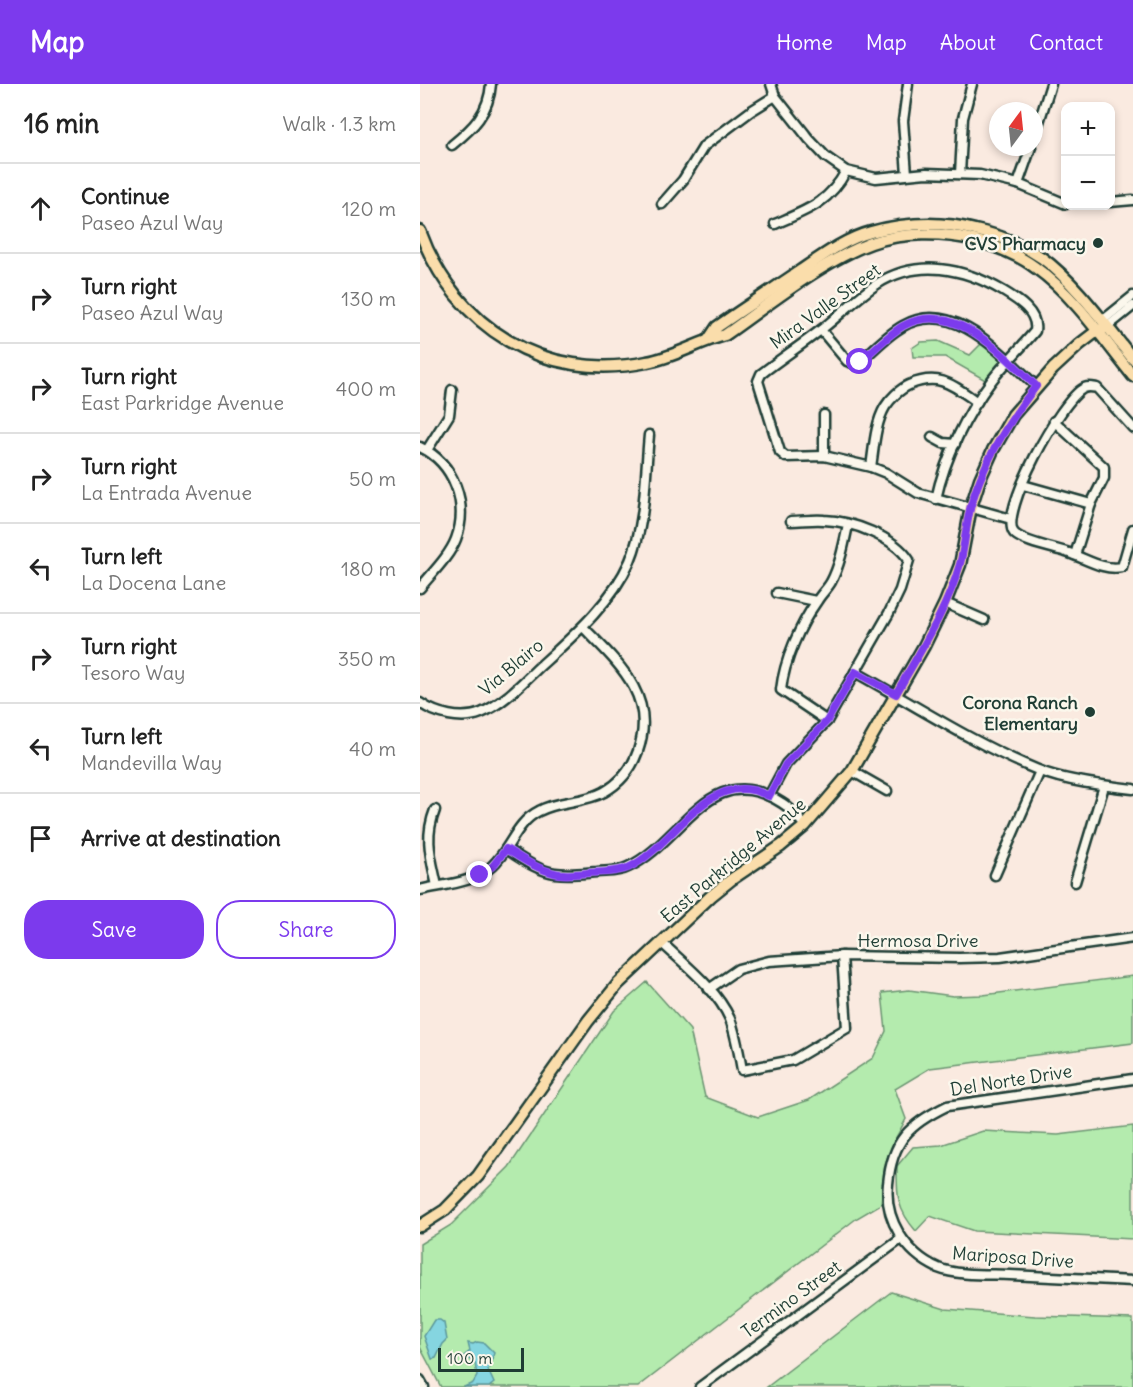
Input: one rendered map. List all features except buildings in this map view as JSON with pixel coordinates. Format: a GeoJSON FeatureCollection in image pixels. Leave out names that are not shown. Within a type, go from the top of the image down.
{"type":"FeatureCollection","features":[{"type":"Feature","properties":{"kind":"main road"},"geometry":{"type":"LineString","coordinates":[[420,231],[437,271],[461,303],[492,331],[532,353],[572,364],[619,367],[670,357],[709,339],[717,327],[827,253],[870,232],[900,226],[957,225],[1011,241],[1042,258],[1066,279],[1102,327],[1133,376]]}},
{"type":"Feature","properties":{"kind":"main road"},"geometry":{"type":"LineString","coordinates":[[1102,327],[1133,359]]}},
{"type":"Feature","properties":{"kind":"main road","name":"East Parkridge Avenue"},"geometry":{"type":"LineString","coordinates":[[420,1226],[445,1210],[478,1176],[588,1021],[618,984],[718,890],[781,846],[805,826],[852,771],[924,646],[945,603],[960,565],[971,507],[993,450],[1013,415],[1036,386],[1080,344],[1102,327]]}},
{"type":"Feature","properties":{"kind":"street"},"geometry":{"type":"LineString","coordinates":[[452,145],[478,121],[486,107],[490,84]]}},
{"type":"Feature","properties":{"kind":"street"},"geometry":{"type":"LineString","coordinates":[[771,84],[775,96],[826,157],[846,171],[876,178],[907,174],[980,176],[1018,184],[1061,202]]}},
{"type":"Feature","properties":{"kind":"street"},"geometry":{"type":"LineString","coordinates":[[907,174],[903,121],[908,84]]}},
{"type":"Feature","properties":{"kind":"street"},"geometry":{"type":"LineString","coordinates":[[960,174],[963,118],[972,84]]}},
{"type":"Feature","properties":{"kind":"street"},"geometry":{"type":"LineString","coordinates":[[1043,109],[1051,84]]}},
{"type":"Feature","properties":{"kind":"street"},"geometry":{"type":"LineString","coordinates":[[662,204],[682,180],[704,146],[775,96]]}},
{"type":"Feature","properties":{"kind":"street"},"geometry":{"type":"LineString","coordinates":[[1018,184],[1028,156]]}},
{"type":"Feature","properties":{"kind":"street"},"geometry":{"type":"LineString","coordinates":[[775,224],[828,197],[839,185],[846,171]]}},
{"type":"Feature","properties":{"kind":"street"},"geometry":{"type":"LineString","coordinates":[[1115,202],[1133,200]]}},
{"type":"Feature","properties":{"kind":"street","name":"Mira Valle Street"},"geometry":{"type":"LineString","coordinates":[[824,456],[786,457],[780,452],[758,381],[761,374],[878,284],[899,274],[926,267],[971,275],[992,285],[1019,302],[1032,315],[1036,323],[1035,331],[1009,362]]}},
{"type":"Feature","properties":{"kind":"street"},"geometry":{"type":"LineString","coordinates":[[1102,327],[1133,296]]}},
{"type":"Feature","properties":{"kind":"street"},"geometry":{"type":"LineString","coordinates":[[1102,327],[1133,306]]}},
{"type":"Feature","properties":{"kind":"street"},"geometry":{"type":"LineString","coordinates":[[821,330],[847,361],[853,363],[860,362],[903,326],[924,319],[945,319],[977,334],[1036,386]]}},
{"type":"Feature","properties":{"kind":"street"},"geometry":{"type":"LineString","coordinates":[[936,499],[955,444],[977,402],[993,379],[1009,362]]}},
{"type":"Feature","properties":{"kind":"street"},"geometry":{"type":"LineString","coordinates":[[871,467],[884,408],[904,387],[922,380],[938,379],[949,383],[977,402]]}},
{"type":"Feature","properties":{"kind":"street"},"geometry":{"type":"LineString","coordinates":[[1133,428],[1097,388],[1090,386],[1082,389],[1054,421],[1036,453],[1011,519],[1014,533],[1022,538],[1076,555],[1110,569],[1122,567],[1133,529]]}},
{"type":"Feature","properties":{"kind":"street"},"geometry":{"type":"LineString","coordinates":[[420,588],[444,558],[455,539],[460,520],[460,495],[453,478],[441,462],[423,449],[449,415],[452,390]]}},
{"type":"Feature","properties":{"kind":"street"},"geometry":{"type":"LineString","coordinates":[[824,414],[824,456],[871,467],[886,473],[918,493],[1011,519]]}},
{"type":"Feature","properties":{"kind":"street"},"geometry":{"type":"LineString","coordinates":[[1054,421],[1104,467],[1104,478],[1091,504],[1076,555]]}},
{"type":"Feature","properties":{"kind":"street","name":"Via Blairo"},"geometry":{"type":"LineString","coordinates":[[420,703],[433,711],[457,716],[480,714],[509,695],[583,627],[616,587],[630,561],[642,511],[650,435]]}},
{"type":"Feature","properties":{"kind":"street"},"geometry":{"type":"LineString","coordinates":[[932,437],[943,443],[955,444]]}},
{"type":"Feature","properties":{"kind":"street"},"geometry":{"type":"LineString","coordinates":[[1023,485],[1091,504]]}},
{"type":"Feature","properties":{"kind":"street"},"geometry":{"type":"LineString","coordinates":[[769,796],[786,764],[827,721],[900,590],[909,560],[902,549],[880,536],[848,525],[825,520],[791,521]]}},
{"type":"Feature","properties":{"kind":"street"},"geometry":{"type":"LineString","coordinates":[[827,721],[782,690],[783,672],[816,602],[831,582],[839,562],[848,525]]}},
{"type":"Feature","properties":{"kind":"street"},"geometry":{"type":"LineString","coordinates":[[777,593],[816,602]]}},
{"type":"Feature","properties":{"kind":"street"},"geometry":{"type":"LineString","coordinates":[[945,603],[984,620]]}},
{"type":"Feature","properties":{"kind":"street"},"geometry":{"type":"LineString","coordinates":[[420,890],[465,881],[480,875],[493,866],[521,824],[537,811],[559,803],[591,797],[616,784],[627,771],[643,738],[644,719],[639,696],[628,676],[583,627]]}},
{"type":"Feature","properties":{"kind":"street"},"geometry":{"type":"LineString","coordinates":[[855,672],[985,746],[1040,771],[1104,786],[1133,789]]}},
{"type":"Feature","properties":{"kind":"street"},"geometry":{"type":"LineString","coordinates":[[852,771],[887,791]]}},
{"type":"Feature","properties":{"kind":"street"},"geometry":{"type":"LineString","coordinates":[[995,875],[1040,771]]}},
{"type":"Feature","properties":{"kind":"street"},"geometry":{"type":"LineString","coordinates":[[1075,882],[1104,786]]}},
{"type":"Feature","properties":{"kind":"street"},"geometry":{"type":"LineString","coordinates":[[506,849],[539,868],[554,873],[569,874],[627,868],[646,857],[705,802],[718,794],[737,790],[752,790],[769,796],[784,804],[805,826]]}},
{"type":"Feature","properties":{"kind":"street"},"geometry":{"type":"LineString","coordinates":[[435,810],[429,824],[428,840],[437,886]]}},
{"type":"Feature","properties":{"kind":"street","name":"Hermosa Drive"},"geometry":{"type":"LineString","coordinates":[[709,989],[738,969],[769,961],[842,956],[1000,957],[1133,938]]}},
{"type":"Feature","properties":{"kind":"street"},"geometry":{"type":"LineString","coordinates":[[661,942],[709,989],[724,1008],[731,1022],[742,1070],[793,1060],[847,1028],[842,956]]}},
{"type":"Feature","properties":{"kind":"street","name":"Del Norte Drive"},"geometry":{"type":"LineString","coordinates":[[901,1239],[889,1213],[886,1197],[889,1170],[906,1132],[921,1119],[947,1106],[1133,1079]]}},
{"type":"Feature","properties":{"kind":"street","name":"Mariposa Drive"},"geometry":{"type":"LineString","coordinates":[[901,1239],[919,1256],[939,1268],[971,1274],[1133,1281]]}},
{"type":"Feature","properties":{"kind":"street","name":"Termino Street"},"geometry":{"type":"LineString","coordinates":[[700,1387],[901,1239]]}},
{"type":"Feature","properties":{"kind":"street"},"geometry":{"type":"LineString","coordinates":[[420,1380],[424,1387]]}},
{"type":"Feature","properties":{"kind":"green space"},"geometry":{"type":"Polygon","coordinates":[[[938,341],[970,355],[982,343],[1002,361],[987,381],[945,357],[913,357],[912,348],[921,342],[938,341]]]}},
{"type":"Feature","properties":{"kind":"green space"},"geometry":{"type":"Polygon","coordinates":[[[1133,976],[1133,1043],[930,1068],[895,1089],[906,1119],[885,1164],[881,1204],[857,1218],[638,1387],[441,1387],[420,1347],[420,1244],[451,1225],[509,1167],[614,1011],[647,982],[690,1030],[705,1097],[758,1117],[809,1100],[873,1058],[886,1031],[882,993],[909,990],[953,996],[983,995],[1133,976]]]}},
{"type":"Feature","properties":{"kind":"green space"},"geometry":{"type":"Polygon","coordinates":[[[1133,1126],[1133,1239],[974,1231],[930,1216],[916,1231],[901,1208],[897,1166],[913,1147],[941,1145],[983,1131],[1058,1135],[1133,1126]]]}},
{"type":"Feature","properties":{"kind":"green space"},"geometry":{"type":"Polygon","coordinates":[[[891,1292],[945,1309],[1035,1316],[1133,1319],[1133,1387],[767,1387],[891,1292]]]}},
{"type":"Feature","properties":{"kind":"water"},"geometry":{"type":"Polygon","coordinates":[[[434,1320],[444,1323],[447,1340],[436,1358],[432,1359],[424,1336],[434,1320]]]}},
{"type":"Feature","properties":{"kind":"water"},"geometry":{"type":"Polygon","coordinates":[[[468,1343],[484,1343],[494,1353],[488,1370],[494,1383],[489,1387],[464,1387],[473,1383],[477,1376],[475,1363],[464,1356],[470,1351],[468,1343]]]}},
{"type":"Feature","properties":{"kind":"place","name":"CVS Pharmacy"},"geometry":{"type":"Point","coordinates":[1098,243]}},
{"type":"Feature","properties":{"kind":"place","name":"Corona Ranch Elementary"},"geometry":{"type":"Point","coordinates":[1090,712]}},
{"type":"Feature","properties":{"kind":"route"},"geometry":{"type":"LineString","coordinates":[[480,875],[493,866],[506,849],[539,868],[554,873],[569,874],[627,868],[646,857],[705,802],[718,794],[752,790],[769,796],[786,764],[827,721],[855,672],[896,694],[924,646],[945,603],[960,565],[971,507],[993,450],[1013,415],[1036,386],[977,334],[945,319],[924,319],[903,326],[860,362]]}}]}
